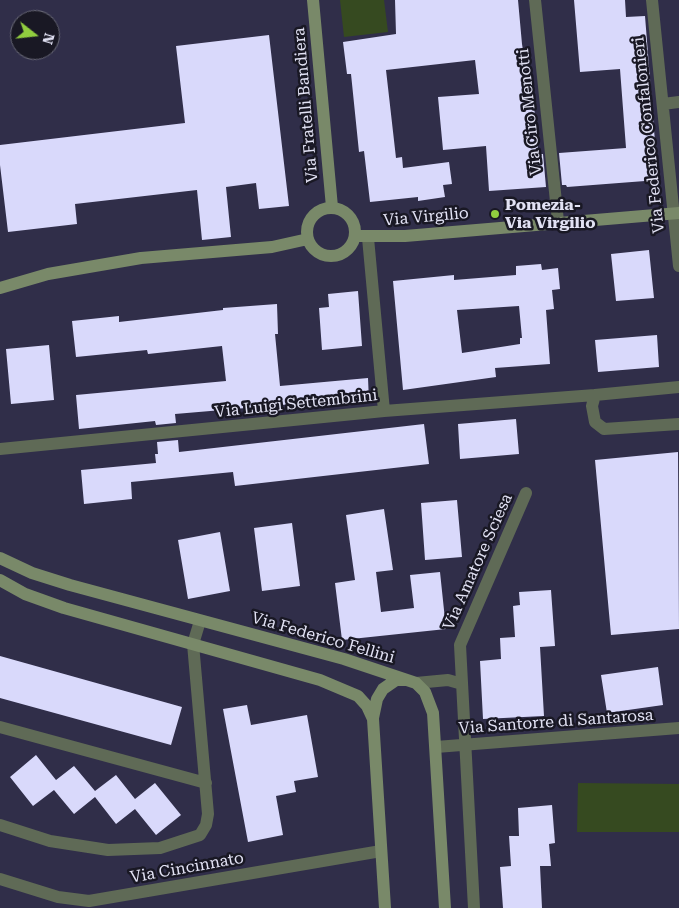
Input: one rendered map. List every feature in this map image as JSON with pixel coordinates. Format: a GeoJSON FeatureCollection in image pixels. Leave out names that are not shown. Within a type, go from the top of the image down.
{"type":"FeatureCollection","features":[{"type":"Feature","properties":{"kind":"street","name":"Via Fratelli Bandiera"},"geometry":{"type":"LineString","coordinates":[[313,0],[332,207]]}},
{"type":"Feature","properties":{"kind":"street","name":"Via Ciro Menotti"},"geometry":{"type":"LineString","coordinates":[[535,0],[558,222]]}},
{"type":"Feature","properties":{"kind":"street","name":"Via Federico Confalonieri"},"geometry":{"type":"LineString","coordinates":[[652,0],[676,213],[679,266]]}},
{"type":"Feature","properties":{"kind":"street"},"geometry":{"type":"LineString","coordinates":[[663,104],[679,102]]}},
{"type":"Feature","properties":{"kind":"street"},"geometry":{"type":"LineString","coordinates":[[362,237],[347,250],[332,256],[317,252],[308,239],[307,231],[312,217],[317,211],[332,207],[347,213],[362,237],[384,411]]}},
{"type":"Feature","properties":{"kind":"street","name":"Via Virgilio"},"geometry":{"type":"LineString","coordinates":[[362,237],[676,213]]}},
{"type":"Feature","properties":{"kind":"street"},"geometry":{"type":"LineString","coordinates":[[0,288],[41,275],[132,260],[272,247],[308,239]]}},
{"type":"Feature","properties":{"kind":"street","name":"Via Luigi Settembrini"},"geometry":{"type":"LineString","coordinates":[[0,450],[384,411],[679,387]]}},
{"type":"Feature","properties":{"kind":"street"},"geometry":{"type":"LineString","coordinates":[[596,395],[592,400],[593,417],[600,428],[679,424]]}},
{"type":"Feature","properties":{"kind":"street","name":"Via Amatore Sciesa"},"geometry":{"type":"LineString","coordinates":[[462,684],[460,645],[526,493]]}},
{"type":"Feature","properties":{"kind":"street","name":"Via Federico Fellini"},"geometry":{"type":"LineString","coordinates":[[0,558],[43,577],[327,654],[412,681]]}},
{"type":"Feature","properties":{"kind":"street"},"geometry":{"type":"LineString","coordinates":[[0,580],[25,594],[57,606],[349,690],[363,700],[373,719]]}},
{"type":"Feature","properties":{"kind":"street"},"geometry":{"type":"LineString","coordinates":[[0,825],[50,842],[77,847],[120,851],[160,848],[194,838],[203,831],[208,814],[193,644],[200,621]]}},
{"type":"Feature","properties":{"kind":"street"},"geometry":{"type":"LineString","coordinates":[[385,908],[373,719],[377,699],[386,686],[396,680],[448,680],[462,684],[474,908]]}},
{"type":"Feature","properties":{"kind":"street"},"geometry":{"type":"LineString","coordinates":[[412,681],[424,692],[431,706],[436,747],[445,908]]}},
{"type":"Feature","properties":{"kind":"street"},"geometry":{"type":"LineString","coordinates":[[0,727],[206,783]]}},
{"type":"Feature","properties":{"kind":"street","name":"Via Santorre di Santarosa"},"geometry":{"type":"LineString","coordinates":[[436,747],[679,728]]}},
{"type":"Feature","properties":{"kind":"street","name":"Via Cincinnato"},"geometry":{"type":"LineString","coordinates":[[0,879],[58,897],[89,901],[381,851]]}},
{"type":"Feature","properties":{"kind":"green space"},"geometry":{"type":"Polygon","coordinates":[[[340,0],[384,0],[388,32],[344,37],[340,0]]]}},
{"type":"Feature","properties":{"kind":"green space"},"geometry":{"type":"Polygon","coordinates":[[[578,783],[679,784],[679,832],[577,832],[578,783]]]}},
{"type":"Feature","properties":{"kind":"building"},"geometry":{"type":"Polygon","coordinates":[[[395,0],[518,0],[522,44],[532,106],[534,106],[538,150],[539,154],[543,154],[546,187],[489,191],[486,146],[443,150],[438,97],[479,94],[475,60],[386,70],[396,158],[402,157],[403,168],[449,162],[452,184],[443,185],[445,197],[418,201],[418,197],[370,202],[364,151],[359,152],[351,74],[347,74],[343,42],[396,34],[395,0]]]}},
{"type":"Feature","properties":{"kind":"building"},"geometry":{"type":"Polygon","coordinates":[[[574,0],[625,0],[626,17],[645,16],[658,180],[567,187],[562,185],[559,153],[626,148],[620,69],[580,72],[574,0]]]}},
{"type":"Feature","properties":{"kind":"building"},"geometry":{"type":"Polygon","coordinates":[[[269,35],[289,206],[259,209],[256,183],[226,187],[231,237],[202,240],[197,190],[75,204],[77,224],[8,232],[0,165],[0,145],[185,123],[176,46],[269,35]]]}},
{"type":"Feature","properties":{"kind":"building"},"geometry":{"type":"Polygon","coordinates":[[[649,250],[654,298],[616,301],[611,254],[649,250]]]}},
{"type":"Feature","properties":{"kind":"building"},"geometry":{"type":"Polygon","coordinates":[[[541,264],[542,270],[558,268],[560,289],[552,290],[554,309],[546,310],[550,364],[495,368],[496,377],[403,390],[393,281],[454,275],[454,280],[516,275],[516,266],[541,264]],[[519,306],[457,310],[462,353],[520,344],[520,338],[522,338],[519,306]]]}},
{"type":"Feature","properties":{"kind":"building"},"geometry":{"type":"Polygon","coordinates":[[[358,291],[362,346],[322,350],[319,308],[329,307],[328,294],[358,291]]]}},
{"type":"Feature","properties":{"kind":"building"},"geometry":{"type":"Polygon","coordinates":[[[277,304],[278,334],[275,334],[280,386],[368,378],[369,401],[294,408],[293,404],[175,414],[176,423],[156,425],[155,421],[79,429],[76,395],[226,381],[222,346],[148,354],[147,350],[76,357],[72,321],[119,316],[119,322],[223,310],[223,308],[277,304]]]}},
{"type":"Feature","properties":{"kind":"building"},"geometry":{"type":"Polygon","coordinates":[[[657,335],[659,367],[598,372],[595,340],[657,335]]]}},
{"type":"Feature","properties":{"kind":"building"},"geometry":{"type":"Polygon","coordinates":[[[49,345],[54,400],[11,404],[6,349],[49,345]]]}},
{"type":"Feature","properties":{"kind":"building"},"geometry":{"type":"Polygon","coordinates":[[[516,419],[519,454],[460,459],[458,424],[516,419]]]}},
{"type":"Feature","properties":{"kind":"building"},"geometry":{"type":"Polygon","coordinates":[[[424,424],[429,464],[235,486],[233,472],[131,482],[132,499],[84,504],[81,470],[156,463],[155,454],[158,454],[157,442],[178,440],[179,452],[424,424]]]}},
{"type":"Feature","properties":{"kind":"building"},"geometry":{"type":"Polygon","coordinates":[[[678,452],[679,629],[611,635],[595,460],[678,452]]]}},
{"type":"Feature","properties":{"kind":"building"},"geometry":{"type":"Polygon","coordinates":[[[457,500],[462,557],[425,560],[421,503],[457,500]]]}},
{"type":"Feature","properties":{"kind":"building"},"geometry":{"type":"Polygon","coordinates":[[[384,509],[393,570],[376,572],[381,612],[414,608],[410,575],[440,572],[446,629],[342,640],[335,583],[355,580],[346,515],[384,509]]]}},
{"type":"Feature","properties":{"kind":"building"},"geometry":{"type":"Polygon","coordinates":[[[292,523],[300,586],[262,591],[254,528],[292,523]]]}},
{"type":"Feature","properties":{"kind":"building"},"geometry":{"type":"Polygon","coordinates":[[[220,532],[230,591],[188,599],[178,540],[220,532]]]}},
{"type":"Feature","properties":{"kind":"building"},"geometry":{"type":"Polygon","coordinates":[[[551,590],[555,646],[540,647],[544,716],[483,719],[480,661],[501,659],[500,638],[515,637],[513,606],[520,605],[519,592],[551,590]]]}},
{"type":"Feature","properties":{"kind":"building"},"geometry":{"type":"Polygon","coordinates":[[[0,656],[182,707],[171,745],[0,698],[0,656]]]}},
{"type":"Feature","properties":{"kind":"building"},"geometry":{"type":"Polygon","coordinates":[[[658,667],[663,705],[607,713],[601,675],[658,667]]]}},
{"type":"Feature","properties":{"kind":"building"},"geometry":{"type":"Polygon","coordinates":[[[247,705],[251,725],[307,715],[318,777],[294,781],[296,792],[276,796],[283,835],[248,842],[223,709],[247,705]]]}},
{"type":"Feature","properties":{"kind":"building"},"geometry":{"type":"Polygon","coordinates":[[[36,755],[56,780],[74,766],[95,791],[116,775],[135,799],[155,783],[181,815],[156,835],[135,809],[116,824],[95,797],[74,814],[54,790],[33,806],[10,777],[36,755]]]}},
{"type":"Feature","properties":{"kind":"building"},"geometry":{"type":"Polygon","coordinates":[[[552,805],[555,843],[549,844],[551,866],[540,866],[542,908],[503,908],[500,867],[511,866],[509,836],[519,836],[518,808],[552,805]]]}},
{"type":"Feature","properties":{"kind":"place","name":"Pomezia- Via Virgilio"},"geometry":{"type":"Point","coordinates":[495,214]}}]}
